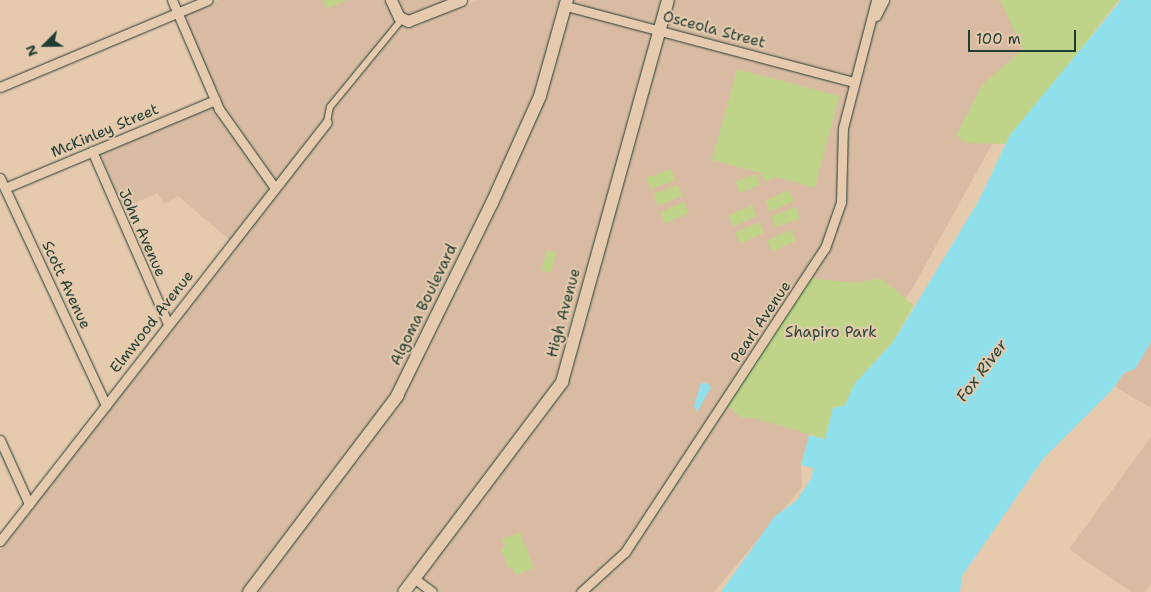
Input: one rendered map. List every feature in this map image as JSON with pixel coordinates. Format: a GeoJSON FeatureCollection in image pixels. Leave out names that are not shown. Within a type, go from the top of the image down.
{"type":"FeatureCollection","features":[{"type":"Feature","properties":{"kind":"main road","name":"High Avenue"},"geometry":{"type":"LineString","coordinates":[[404,592],[562,382],[668,0]]}},
{"type":"Feature","properties":{"kind":"main road","name":"Algoma Boulevard"},"geometry":{"type":"LineString","coordinates":[[249,592],[394,402],[492,203],[540,96],[566,3]]}},
{"type":"Feature","properties":{"kind":"street"},"geometry":{"type":"LineString","coordinates":[[172,0],[216,100],[275,188]]}},
{"type":"Feature","properties":{"kind":"street"},"geometry":{"type":"LineString","coordinates":[[0,87],[208,0]]}},
{"type":"Feature","properties":{"kind":"street"},"geometry":{"type":"LineString","coordinates":[[391,0],[405,20]]}},
{"type":"Feature","properties":{"kind":"street"},"geometry":{"type":"LineString","coordinates":[[327,122],[330,107],[405,20],[461,0]]}},
{"type":"Feature","properties":{"kind":"street","name":"Pearl Avenue"},"geometry":{"type":"LineString","coordinates":[[581,592],[612,568],[632,544],[825,248],[841,202],[842,141],[854,82],[871,25],[876,0]]}},
{"type":"Feature","properties":{"kind":"street","name":"Pearl Avenue"},"geometry":{"type":"LineString","coordinates":[[871,25],[884,0]]}},
{"type":"Feature","properties":{"kind":"street","name":"Osceola Street"},"geometry":{"type":"LineString","coordinates":[[566,3],[854,82]]}},
{"type":"Feature","properties":{"kind":"street","name":"McKinley Street"},"geometry":{"type":"LineString","coordinates":[[5,188],[216,100]]}},
{"type":"Feature","properties":{"kind":"street","name":"Elmwood Avenue"},"geometry":{"type":"LineString","coordinates":[[0,540],[327,122]]}},
{"type":"Feature","properties":{"kind":"street","name":"John Avenue"},"geometry":{"type":"LineString","coordinates":[[92,151],[168,324]]}},
{"type":"Feature","properties":{"kind":"street","name":"Scott Avenue"},"geometry":{"type":"LineString","coordinates":[[0,178],[106,404]]}},
{"type":"Feature","properties":{"kind":"street"},"geometry":{"type":"LineString","coordinates":[[0,440],[28,504]]}},
{"type":"Feature","properties":{"kind":"street"},"geometry":{"type":"LineString","coordinates":[[415,579],[432,592]]}},
{"type":"Feature","properties":{"kind":"shaded area"},"geometry":{"type":"Polygon","coordinates":[[[219,0],[444,0],[450,12],[478,0],[1099,0],[990,148],[912,289],[809,435],[801,465],[802,487],[714,592],[441,592],[411,570],[394,592],[0,592],[0,550],[237,246],[178,196],[164,204],[158,193],[123,208],[100,154],[221,98],[182,15],[219,0]]]}},
{"type":"Feature","properties":{"kind":"shaded area"},"geometry":{"type":"Polygon","coordinates":[[[1151,342],[1151,408],[1114,386],[1124,373],[1135,368],[1151,342]]]}},
{"type":"Feature","properties":{"kind":"shaded area"},"geometry":{"type":"Polygon","coordinates":[[[1151,437],[1151,583],[1145,592],[1131,592],[1069,549],[1151,437]]]}},
{"type":"Feature","properties":{"kind":"green space"},"geometry":{"type":"Polygon","coordinates":[[[323,0],[346,0],[346,1],[326,9],[323,0]]]}},
{"type":"Feature","properties":{"kind":"green space"},"geometry":{"type":"Polygon","coordinates":[[[1000,0],[1119,0],[1006,144],[967,143],[956,136],[982,85],[1023,49],[1000,0]]]}},
{"type":"Feature","properties":{"kind":"green space"},"geometry":{"type":"Polygon","coordinates":[[[737,69],[839,96],[815,188],[777,177],[765,182],[761,173],[712,160],[737,69]]]}},
{"type":"Feature","properties":{"kind":"green space"},"geometry":{"type":"Polygon","coordinates":[[[671,169],[675,180],[651,189],[647,178],[671,169]]]}},
{"type":"Feature","properties":{"kind":"green space"},"geometry":{"type":"Polygon","coordinates":[[[756,174],[760,185],[739,193],[735,182],[756,174]]]}},
{"type":"Feature","properties":{"kind":"green space"},"geometry":{"type":"Polygon","coordinates":[[[678,185],[682,196],[658,205],[654,194],[678,185]]]}},
{"type":"Feature","properties":{"kind":"green space"},"geometry":{"type":"Polygon","coordinates":[[[789,190],[794,201],[770,212],[765,201],[789,190]]]}},
{"type":"Feature","properties":{"kind":"green space"},"geometry":{"type":"Polygon","coordinates":[[[684,202],[689,213],[665,224],[660,213],[684,202]]]}},
{"type":"Feature","properties":{"kind":"green space"},"geometry":{"type":"Polygon","coordinates":[[[752,205],[757,216],[733,227],[728,216],[752,205]]]}},
{"type":"Feature","properties":{"kind":"green space"},"geometry":{"type":"Polygon","coordinates":[[[796,207],[800,218],[776,227],[772,216],[796,207]]]}},
{"type":"Feature","properties":{"kind":"green space"},"geometry":{"type":"Polygon","coordinates":[[[759,222],[764,233],[740,244],[735,233],[759,222]]]}},
{"type":"Feature","properties":{"kind":"green space"},"geometry":{"type":"Polygon","coordinates":[[[791,230],[796,241],[772,252],[767,241],[791,230]]]}},
{"type":"Feature","properties":{"kind":"green space"},"geometry":{"type":"Polygon","coordinates":[[[547,250],[557,253],[550,273],[541,270],[547,250]]]}},
{"type":"Feature","properties":{"kind":"green space","name":"Shapiro Park"},"geometry":{"type":"Polygon","coordinates":[[[811,278],[857,283],[880,278],[914,305],[893,342],[855,383],[845,405],[833,408],[825,439],[754,418],[742,418],[724,403],[795,296],[811,278]]]}},
{"type":"Feature","properties":{"kind":"green space"},"geometry":{"type":"Polygon","coordinates":[[[520,532],[534,568],[515,575],[512,567],[508,568],[501,549],[505,547],[502,539],[520,532]]]}},
{"type":"Feature","properties":{"kind":"water","name":"Fox River"},"geometry":{"type":"Polygon","coordinates":[[[1121,0],[1151,0],[1151,342],[1135,369],[1124,373],[1112,390],[1043,459],[962,576],[960,592],[721,592],[775,516],[797,500],[812,477],[813,468],[801,465],[809,435],[825,439],[833,408],[845,405],[855,383],[893,342],[978,202],[1010,135],[1121,0]]]}},
{"type":"Feature","properties":{"kind":"water"},"geometry":{"type":"Polygon","coordinates":[[[701,383],[707,383],[711,387],[697,412],[694,406],[701,383]]]}}]}
